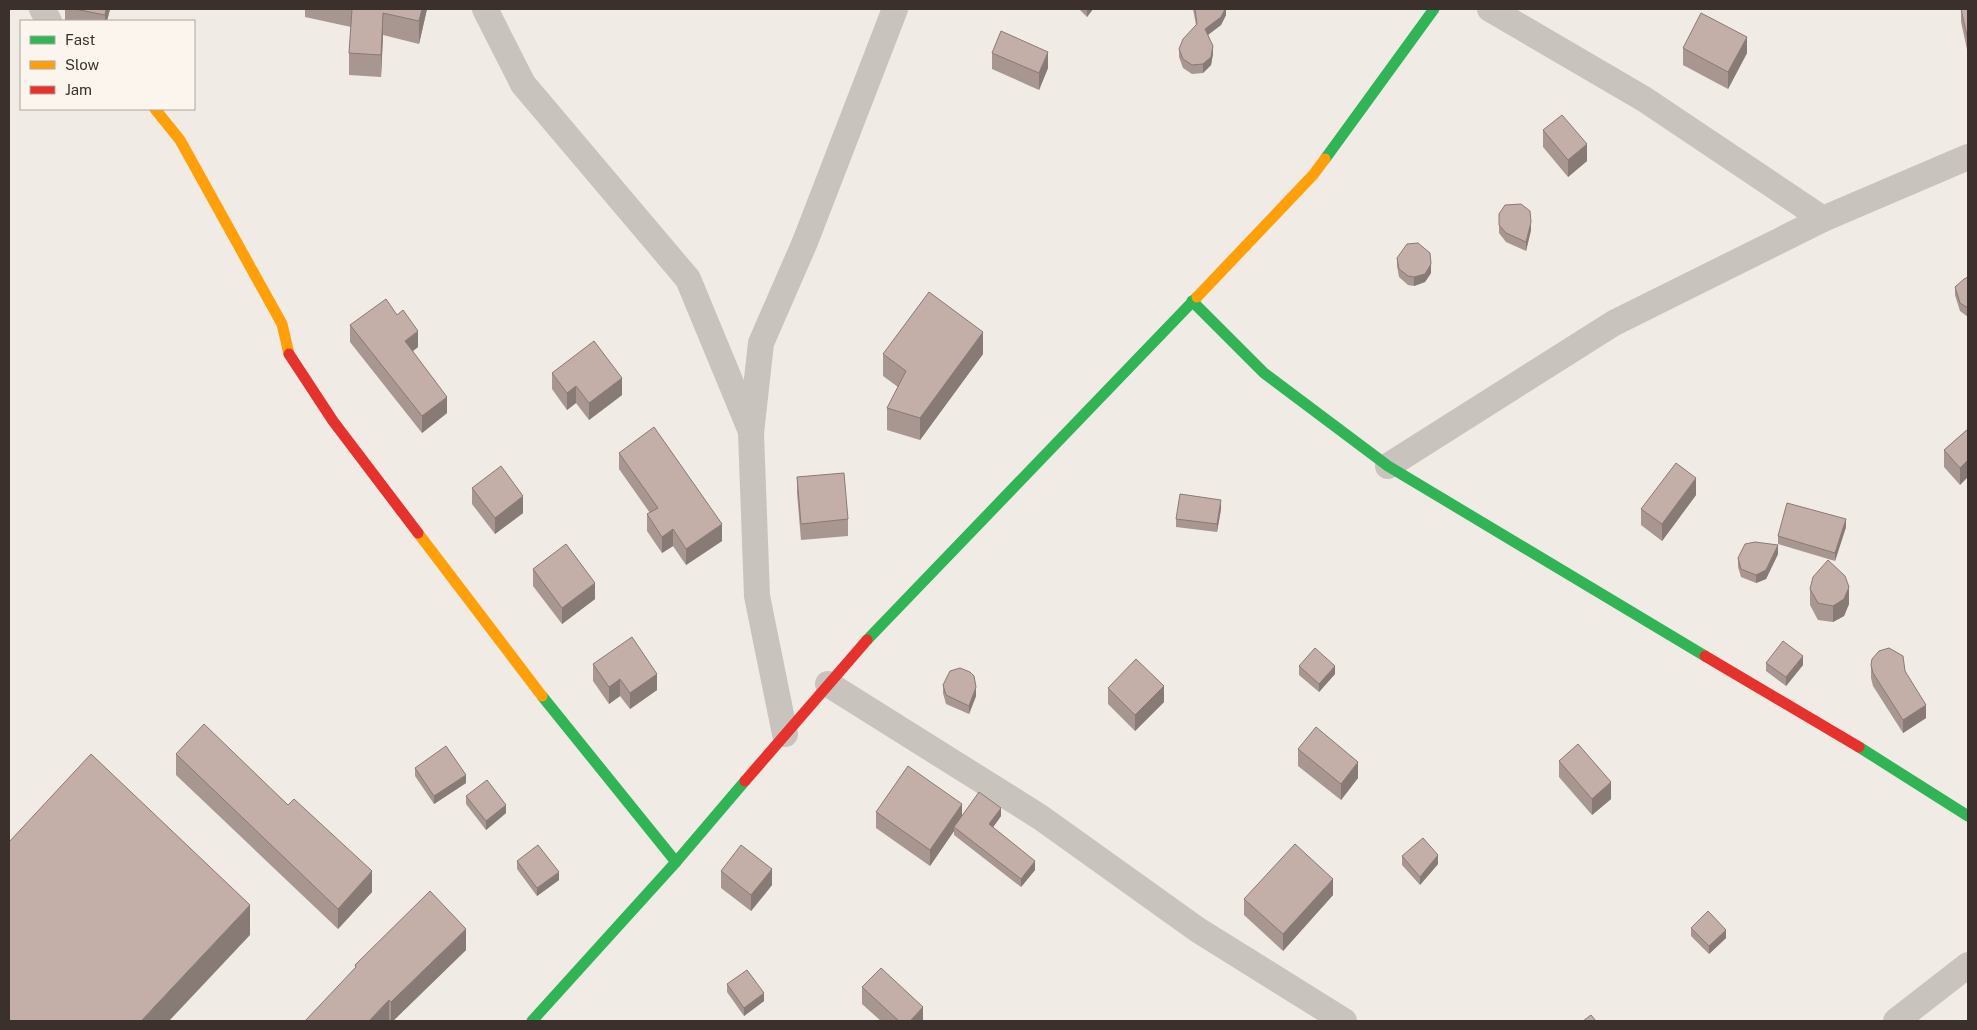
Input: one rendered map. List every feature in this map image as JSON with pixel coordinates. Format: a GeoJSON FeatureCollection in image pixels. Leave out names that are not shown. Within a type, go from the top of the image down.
{"type":"FeatureCollection","features":[{"type":"Feature","properties":{"kind":"street"},"geometry":{"type":"LineString","coordinates":[[42,9],[48,20]]}},
{"type":"Feature","properties":{"kind":"street"},"geometry":{"type":"LineString","coordinates":[[485,9],[523,84],[688,279],[751,432]]}},
{"type":"Feature","properties":{"kind":"street"},"geometry":{"type":"LineString","coordinates":[[785,734],[757,596],[751,432],[761,343],[805,242],[895,9]]}},
{"type":"Feature","properties":{"kind":"street"},"geometry":{"type":"LineString","coordinates":[[532,1021],[676,862],[828,684],[1313,175],[1434,9]]}},
{"type":"Feature","properties":{"kind":"street"},"geometry":{"type":"LineString","coordinates":[[1490,9],[1644,99],[1823,218]]}},
{"type":"Feature","properties":{"kind":"street"},"geometry":{"type":"LineString","coordinates":[[156,110],[180,140],[282,324],[284,340],[290,358],[333,421],[575,739],[676,862]]}},
{"type":"Feature","properties":{"kind":"street"},"geometry":{"type":"LineString","coordinates":[[1388,466],[1614,323],[1823,218],[1968,157]]}},
{"type":"Feature","properties":{"kind":"street"},"geometry":{"type":"LineString","coordinates":[[1192,302],[1264,373],[1388,466],[1633,614],[1860,746],[1968,816]]}},
{"type":"Feature","properties":{"kind":"street"},"geometry":{"type":"LineString","coordinates":[[828,684],[1040,817],[1198,930],[1344,1021]]}},
{"type":"Feature","properties":{"kind":"street"},"geometry":{"type":"LineString","coordinates":[[1896,1021],[1968,965]]}},
{"type":"Feature","properties":{"kind":"building"},"geometry":{"type":"Polygon","coordinates":[[[75,9],[106,9],[105,15],[75,9]]]}},
{"type":"Feature","properties":{"kind":"building"},"geometry":{"type":"Polygon","coordinates":[[[352,9],[422,9],[419,21],[383,13],[381,55],[349,53],[352,9]]]}},
{"type":"Feature","properties":{"kind":"building"},"geometry":{"type":"Polygon","coordinates":[[[1195,9],[1225,9],[1221,17],[1205,29],[1213,46],[1211,57],[1203,64],[1192,65],[1183,59],[1179,49],[1183,39],[1197,24],[1195,9]]]}},
{"type":"Feature","properties":{"kind":"building"},"geometry":{"type":"Polygon","coordinates":[[[1961,9],[1968,9],[1968,40],[1961,9]]]}},
{"type":"Feature","properties":{"kind":"building"},"geometry":{"type":"Polygon","coordinates":[[[1701,13],[1747,37],[1728,72],[1683,48],[1701,13]]]}},
{"type":"Feature","properties":{"kind":"building"},"geometry":{"type":"Polygon","coordinates":[[[1001,31],[1048,52],[1039,73],[992,53],[1001,31]]]}},
{"type":"Feature","properties":{"kind":"building"},"geometry":{"type":"Polygon","coordinates":[[[1562,115],[1587,144],[1568,160],[1543,130],[1562,115]]]}},
{"type":"Feature","properties":{"kind":"building"},"geometry":{"type":"Polygon","coordinates":[[[1521,204],[1530,211],[1531,222],[1526,242],[1506,233],[1499,225],[1499,214],[1505,205],[1521,204]]]}},
{"type":"Feature","properties":{"kind":"building"},"geometry":{"type":"Polygon","coordinates":[[[1418,243],[1430,253],[1431,264],[1425,274],[1414,277],[1408,276],[1399,269],[1397,258],[1407,244],[1418,243]]]}},
{"type":"Feature","properties":{"kind":"building"},"geometry":{"type":"Polygon","coordinates":[[[1968,277],[1968,308],[1960,303],[1955,287],[1968,277]]]}},
{"type":"Feature","properties":{"kind":"building"},"geometry":{"type":"Polygon","coordinates":[[[929,292],[983,332],[920,418],[887,408],[906,371],[883,354],[929,292]]]}},
{"type":"Feature","properties":{"kind":"building"},"geometry":{"type":"Polygon","coordinates":[[[386,299],[397,315],[403,310],[418,331],[405,341],[447,397],[422,416],[350,325],[386,299]]]}},
{"type":"Feature","properties":{"kind":"building"},"geometry":{"type":"Polygon","coordinates":[[[594,341],[622,378],[589,403],[576,386],[567,393],[552,373],[594,341]]]}},
{"type":"Feature","properties":{"kind":"building"},"geometry":{"type":"Polygon","coordinates":[[[654,427],[722,524],[686,549],[673,529],[662,537],[647,514],[658,508],[619,453],[654,427]]]}},
{"type":"Feature","properties":{"kind":"building"},"geometry":{"type":"Polygon","coordinates":[[[1968,429],[1968,460],[1960,468],[1944,450],[1968,429]]]}},
{"type":"Feature","properties":{"kind":"building"},"geometry":{"type":"Polygon","coordinates":[[[1676,463],[1696,478],[1662,524],[1641,509],[1676,463]]]}},
{"type":"Feature","properties":{"kind":"building"},"geometry":{"type":"Polygon","coordinates":[[[501,466],[523,496],[495,518],[472,488],[501,466]]]}},
{"type":"Feature","properties":{"kind":"building"},"geometry":{"type":"Polygon","coordinates":[[[844,473],[848,519],[801,524],[797,477],[844,473]]]}},
{"type":"Feature","properties":{"kind":"building"},"geometry":{"type":"Polygon","coordinates":[[[1180,494],[1221,500],[1217,524],[1176,519],[1180,494]]]}},
{"type":"Feature","properties":{"kind":"building"},"geometry":{"type":"Polygon","coordinates":[[[1787,503],[1846,519],[1835,553],[1778,536],[1787,503]]]}},
{"type":"Feature","properties":{"kind":"building"},"geometry":{"type":"Polygon","coordinates":[[[1755,542],[1778,545],[1766,570],[1756,575],[1741,569],[1738,558],[1745,544],[1755,542]]]}},
{"type":"Feature","properties":{"kind":"building"},"geometry":{"type":"Polygon","coordinates":[[[566,544],[595,583],[562,608],[533,569],[566,544]]]}},
{"type":"Feature","properties":{"kind":"building"},"geometry":{"type":"Polygon","coordinates":[[[1828,560],[1845,576],[1849,587],[1844,599],[1833,606],[1818,603],[1810,589],[1813,577],[1828,560]]]}},
{"type":"Feature","properties":{"kind":"building"},"geometry":{"type":"Polygon","coordinates":[[[632,637],[657,674],[630,693],[620,679],[609,687],[593,664],[632,637]]]}},
{"type":"Feature","properties":{"kind":"building"},"geometry":{"type":"Polygon","coordinates":[[[1783,641],[1803,656],[1786,677],[1766,663],[1783,641]]]}},
{"type":"Feature","properties":{"kind":"building"},"geometry":{"type":"Polygon","coordinates":[[[1315,648],[1335,666],[1319,684],[1299,666],[1315,648]]]}},
{"type":"Feature","properties":{"kind":"building"},"geometry":{"type":"Polygon","coordinates":[[[1889,648],[1903,656],[1905,671],[1926,705],[1903,720],[1873,673],[1871,665],[1872,659],[1879,651],[1889,648]]]}},
{"type":"Feature","properties":{"kind":"building"},"geometry":{"type":"Polygon","coordinates":[[[1136,659],[1164,686],[1135,715],[1108,688],[1136,659]]]}},
{"type":"Feature","properties":{"kind":"building"},"geometry":{"type":"Polygon","coordinates":[[[960,668],[974,676],[976,687],[969,706],[946,695],[943,685],[950,671],[960,668]]]}},
{"type":"Feature","properties":{"kind":"building"},"geometry":{"type":"Polygon","coordinates":[[[204,724],[288,805],[294,799],[372,871],[338,909],[176,754],[204,724]]]}},
{"type":"Feature","properties":{"kind":"building"},"geometry":{"type":"Polygon","coordinates":[[[1316,727],[1358,762],[1341,784],[1298,749],[1316,727]]]}},
{"type":"Feature","properties":{"kind":"building"},"geometry":{"type":"Polygon","coordinates":[[[1578,744],[1611,782],[1592,799],[1559,761],[1578,744]]]}},
{"type":"Feature","properties":{"kind":"building"},"geometry":{"type":"Polygon","coordinates":[[[446,746],[466,775],[434,796],[415,768],[446,746]]]}},
{"type":"Feature","properties":{"kind":"building"},"geometry":{"type":"Polygon","coordinates":[[[91,754],[250,905],[141,1021],[9,1021],[9,842],[91,754]]]}},
{"type":"Feature","properties":{"kind":"building"},"geometry":{"type":"Polygon","coordinates":[[[908,766],[962,804],[930,850],[876,812],[908,766]]]}},
{"type":"Feature","properties":{"kind":"building"},"geometry":{"type":"Polygon","coordinates":[[[487,780],[506,805],[486,821],[466,796],[487,780]]]}},
{"type":"Feature","properties":{"kind":"building"},"geometry":{"type":"Polygon","coordinates":[[[979,792],[1001,808],[989,824],[1035,861],[1021,879],[954,827],[979,792]]]}},
{"type":"Feature","properties":{"kind":"building"},"geometry":{"type":"Polygon","coordinates":[[[1423,838],[1438,855],[1420,877],[1402,856],[1423,838]]]}},
{"type":"Feature","properties":{"kind":"building"},"geometry":{"type":"Polygon","coordinates":[[[1295,844],[1333,879],[1283,934],[1244,899],[1295,844]]]}},
{"type":"Feature","properties":{"kind":"building"},"geometry":{"type":"Polygon","coordinates":[[[538,845],[559,872],[537,888],[517,861],[538,845]]]}},
{"type":"Feature","properties":{"kind":"building"},"geometry":{"type":"Polygon","coordinates":[[[741,845],[772,869],[751,895],[721,871],[741,845]]]}},
{"type":"Feature","properties":{"kind":"building"},"geometry":{"type":"Polygon","coordinates":[[[430,891],[466,929],[369,1021],[305,1021],[356,967],[355,965],[430,891]]]}},
{"type":"Feature","properties":{"kind":"building"},"geometry":{"type":"Polygon","coordinates":[[[1708,911],[1726,930],[1709,946],[1691,928],[1708,911]]]}},
{"type":"Feature","properties":{"kind":"building"},"geometry":{"type":"Polygon","coordinates":[[[881,968],[923,1007],[910,1021],[899,1021],[862,987],[881,968]]]}},
{"type":"Feature","properties":{"kind":"building"},"geometry":{"type":"Polygon","coordinates":[[[747,970],[764,993],[744,1008],[727,984],[747,970]]]}},
{"type":"Feature","properties":{"kind":"building"},"geometry":{"type":"Polygon","coordinates":[[[1591,1015],[1596,1021],[1583,1021],[1591,1015]]]}},
{"type":"Feature","properties":{"kind":"traffic: fast"},"geometry":{"type":"LineString","coordinates":[[1325,159],[1434,9]]}},
{"type":"Feature","properties":{"kind":"traffic: fast"},"geometry":{"type":"LineString","coordinates":[[867,640],[1197,297]]}},
{"type":"Feature","properties":{"kind":"traffic: fast"},"geometry":{"type":"LineString","coordinates":[[1192,301],[1264,373],[1388,466],[1705,656]]}},
{"type":"Feature","properties":{"kind":"traffic: fast"},"geometry":{"type":"LineString","coordinates":[[542,696],[676,862]]}},
{"type":"Feature","properties":{"kind":"traffic: fast"},"geometry":{"type":"LineString","coordinates":[[1859,747],[1968,816]]}},
{"type":"Feature","properties":{"kind":"traffic: fast"},"geometry":{"type":"LineString","coordinates":[[532,1021],[676,862],[745,781]]}},
{"type":"Feature","properties":{"kind":"traffic: slow"},"geometry":{"type":"LineString","coordinates":[[156,110],[180,140],[282,324],[289,354]]}},
{"type":"Feature","properties":{"kind":"traffic: slow"},"geometry":{"type":"LineString","coordinates":[[1197,297],[1313,175],[1325,159]]}},
{"type":"Feature","properties":{"kind":"traffic: slow"},"geometry":{"type":"LineString","coordinates":[[418,533],[542,696]]}},
{"type":"Feature","properties":{"kind":"traffic: jam"},"geometry":{"type":"LineString","coordinates":[[289,354],[333,421],[418,533]]}},
{"type":"Feature","properties":{"kind":"traffic: jam"},"geometry":{"type":"LineString","coordinates":[[745,781],[867,640]]}},
{"type":"Feature","properties":{"kind":"traffic: jam"},"geometry":{"type":"LineString","coordinates":[[1705,656],[1859,747]]}}]}
